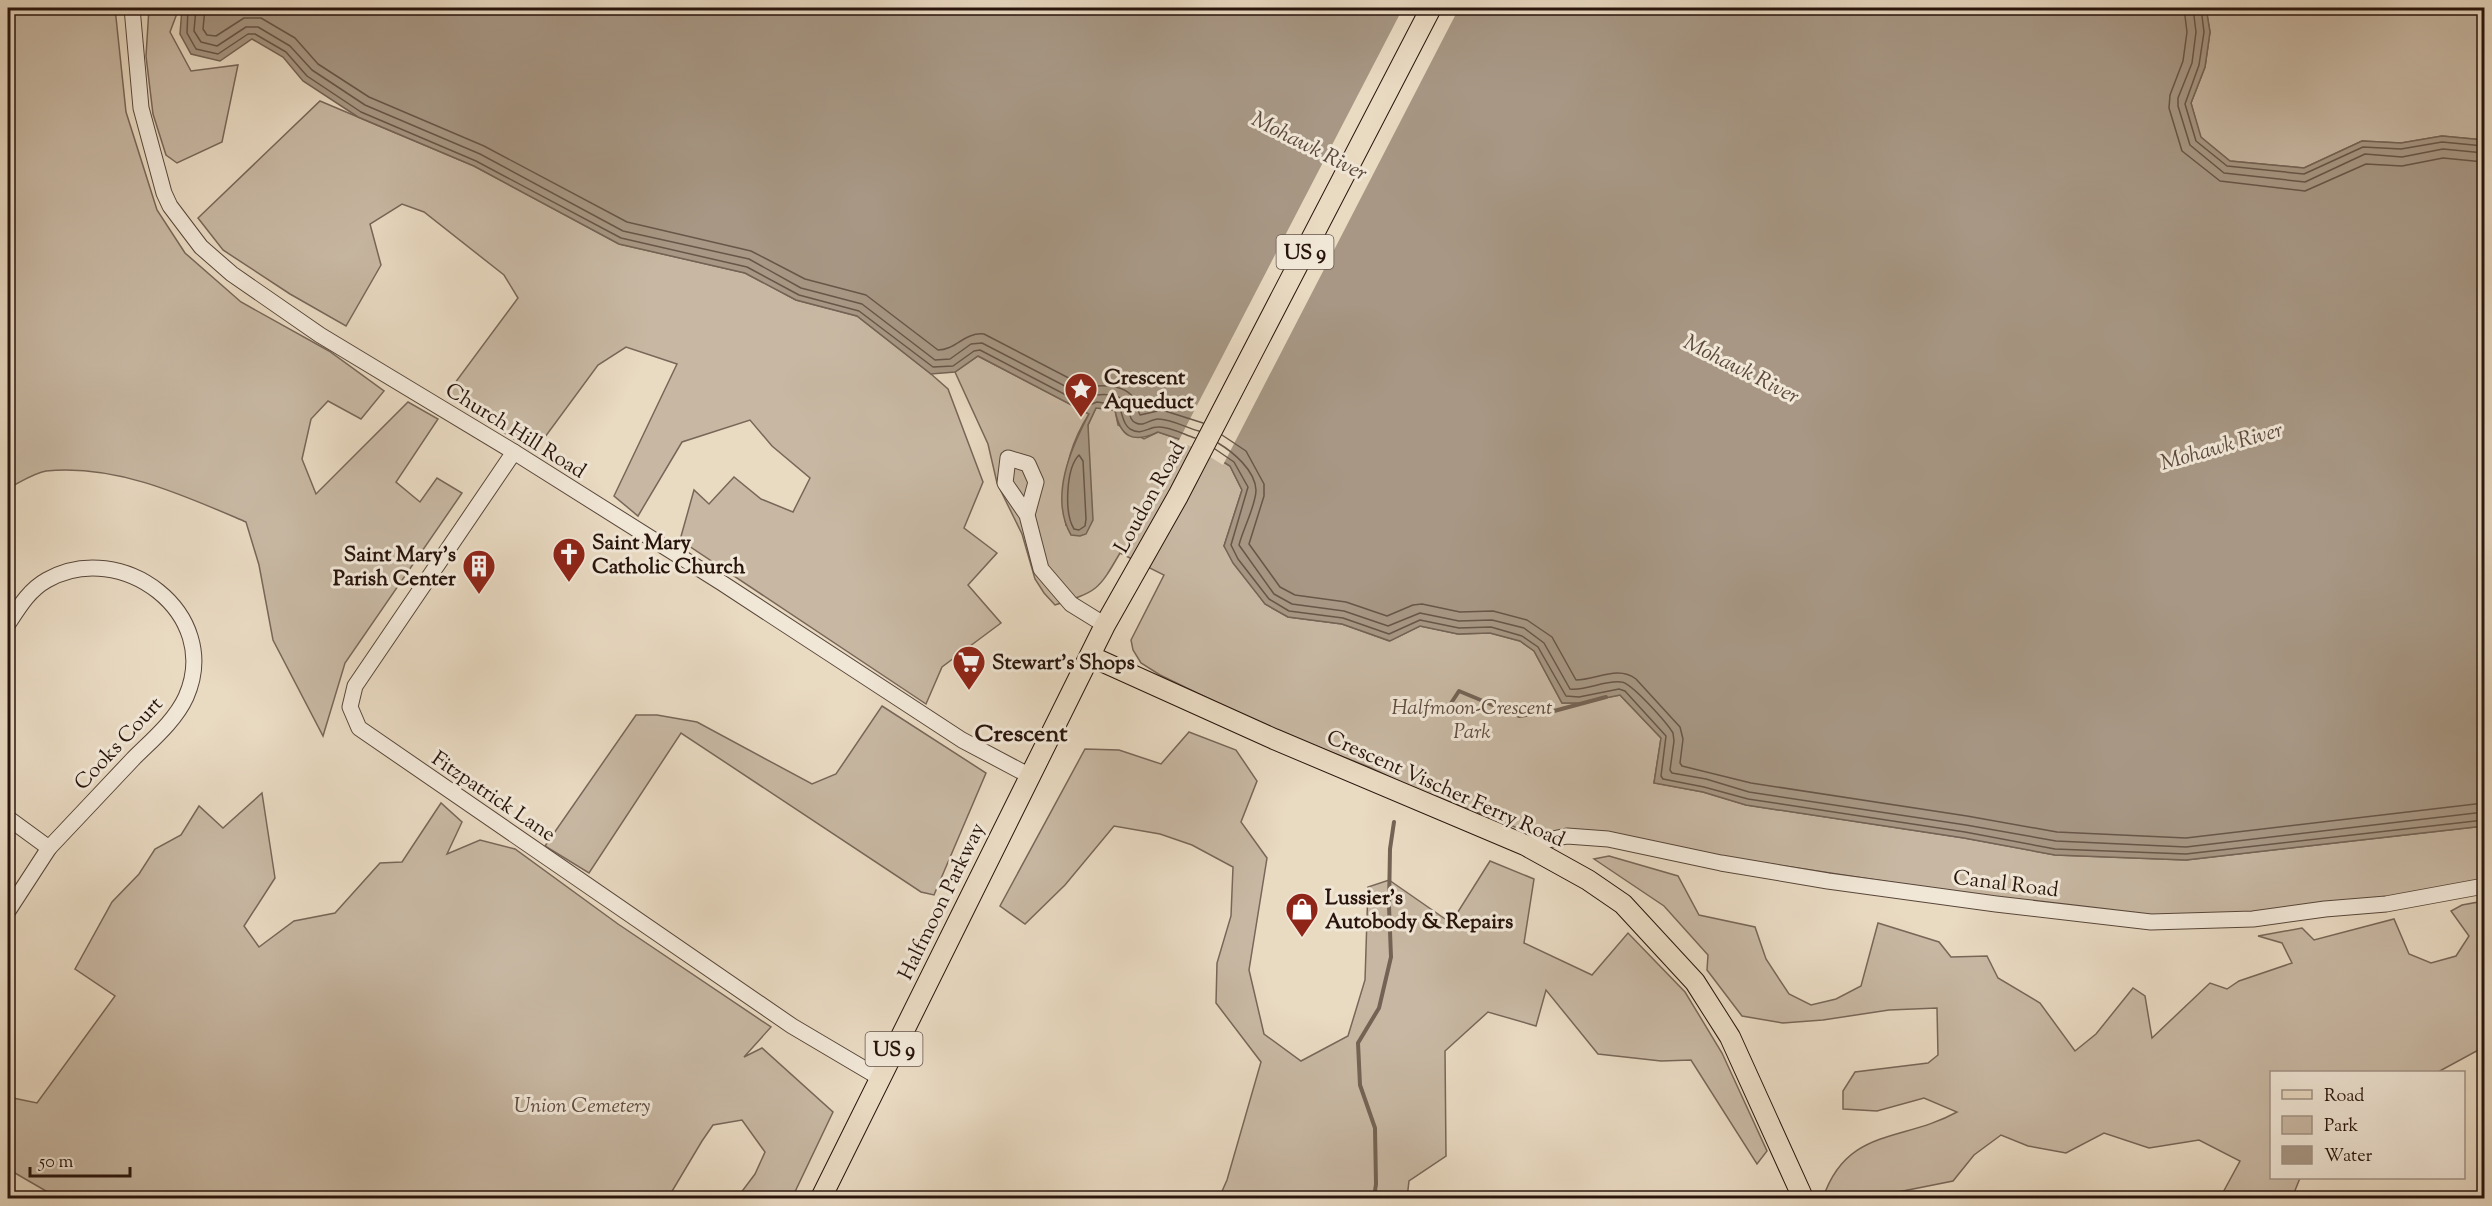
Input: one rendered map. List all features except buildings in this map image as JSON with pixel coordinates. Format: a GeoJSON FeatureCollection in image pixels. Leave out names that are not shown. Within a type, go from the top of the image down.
{"type":"FeatureCollection","features":[{"type":"Feature","properties":{"kind":"main road","name":"Loudon Road"},"geometry":{"type":"LineString","coordinates":[[1105,625],[1178,496],[1431,8]]}},
{"type":"Feature","properties":{"kind":"main road","name":"Halfmoon Parkway"},"geometry":{"type":"LineString","coordinates":[[821,1198],[1105,625]]}},
{"type":"Feature","properties":{"kind":"main road","name":"Crescent Vischer Ferry Road"},"geometry":{"type":"LineString","coordinates":[[1090,656],[1274,739],[1525,845],[1588,880],[1623,904],[1695,982],[1730,1037],[1803,1198]]}},
{"type":"Feature","properties":{"kind":"street","name":"Church Hill Road"},"geometry":{"type":"LineString","coordinates":[[132,8],[141,108],[164,193],[170,206],[201,247],[232,274],[320,335],[514,452],[722,583],[962,740],[1030,776]]}},
{"type":"Feature","properties":{"kind":"street","name":"Fitzpatrick Lane"},"geometry":{"type":"LineString","coordinates":[[514,452],[355,686],[350,706],[359,728],[792,1026],[880,1078]]}},
{"type":"Feature","properties":{"kind":"street"},"geometry":{"type":"LineString","coordinates":[[1027,515],[1041,569],[1071,604],[1105,625]]}},
{"type":"Feature","properties":{"kind":"street","name":"Cooks Court"},"geometry":{"type":"LineString","coordinates":[[8,624],[25,598],[45,581],[64,572],[102,569],[137,577],[163,594],[180,615],[191,646],[192,667],[187,694],[181,707],[49,848],[8,911]]}},
{"type":"Feature","properties":{"kind":"street"},"geometry":{"type":"LineString","coordinates":[[8,818],[49,848]]}},
{"type":"Feature","properties":{"kind":"street","name":"Canal Road"},"geometry":{"type":"LineString","coordinates":[[1525,845],[1567,836],[1608,839],[1721,863],[1828,881],[2151,922],[2253,919],[2325,909],[2386,904],[2484,886]]}},
{"type":"Feature","properties":{"kind":"green space"},"geometry":{"type":"Polygon","coordinates":[[[8,8],[115,8],[126,112],[157,210],[185,253],[241,302],[329,351],[384,391],[361,419],[328,401],[311,419],[302,459],[316,494],[408,402],[438,419],[396,482],[420,502],[437,478],[462,493],[345,663],[323,736],[273,640],[259,565],[246,522],[173,492],[98,472],[46,471],[8,488],[8,8]]]}},
{"type":"Feature","properties":{"kind":"green space"},"geometry":{"type":"Polygon","coordinates":[[[149,8],[179,8],[170,32],[191,71],[238,65],[222,142],[177,163],[166,155],[153,114],[146,56],[149,8]]]}},
{"type":"Feature","properties":{"kind":"green space"},"geometry":{"type":"Polygon","coordinates":[[[2206,8],[2484,8],[2484,140],[2442,136],[2401,143],[2362,141],[2304,168],[2230,161],[2200,137],[2191,103],[2205,67],[2210,32],[2206,8]]]}},
{"type":"Feature","properties":{"kind":"green space"},"geometry":{"type":"Polygon","coordinates":[[[320,101],[474,166],[619,244],[745,273],[796,300],[857,316],[948,389],[983,482],[964,528],[997,553],[968,585],[1001,623],[942,667],[926,704],[680,540],[694,490],[709,504],[734,477],[761,499],[793,512],[810,478],[772,446],[750,420],[682,442],[638,516],[614,496],[677,364],[626,347],[598,365],[534,452],[446,395],[518,298],[504,275],[424,212],[402,204],[370,224],[381,265],[346,326],[290,294],[223,250],[198,218],[320,101]]]}},
{"type":"Feature","properties":{"kind":"green space","name":"Halfmoon-Crescent Park"},"geometry":{"type":"Polygon","coordinates":[[[978,356],[1089,414],[1075,440],[1067,468],[1064,496],[1066,526],[1087,450],[1088,425],[1096,408],[1115,410],[1118,425],[1144,439],[1158,432],[1197,445],[1230,466],[1242,490],[1224,546],[1265,604],[1288,617],[1342,624],[1389,641],[1420,626],[1458,634],[1490,633],[1520,641],[1534,651],[1562,703],[1580,703],[1620,695],[1661,738],[1654,783],[1703,792],[1746,805],[1964,838],[2055,855],[2186,860],[2484,826],[2484,888],[2253,919],[2151,922],[1608,839],[1567,836],[1515,827],[1406,785],[1369,767],[1267,727],[1160,675],[1141,663],[1133,650],[1131,640],[1164,575],[1120,553],[1107,575],[1095,588],[1055,605],[1035,579],[1022,534],[997,483],[988,444],[955,372],[978,356]]]}},
{"type":"Feature","properties":{"kind":"green space"},"geometry":{"type":"Polygon","coordinates":[[[882,706],[986,773],[934,895],[921,892],[681,733],[589,873],[545,846],[636,715],[657,715],[697,722],[812,784],[836,774],[882,706]]]}},
{"type":"Feature","properties":{"kind":"green space"},"geometry":{"type":"Polygon","coordinates":[[[1189,732],[1236,750],[1257,781],[1241,822],[1267,858],[1249,970],[1264,1034],[1301,1061],[1348,1036],[1365,980],[1368,887],[1389,880],[1451,923],[1490,861],[1534,879],[1524,943],[1592,975],[1628,933],[1685,992],[1722,1053],[1767,1151],[1757,1164],[1691,1060],[1661,1061],[1598,1054],[1546,990],[1536,1026],[1488,1012],[1445,1051],[1446,1156],[1409,1181],[1407,1198],[1219,1198],[1227,1180],[1261,1062],[1216,1003],[1217,963],[1231,916],[1233,867],[1192,845],[1160,834],[1114,826],[1065,885],[1025,924],[1000,906],[1085,749],[1119,750],[1161,764],[1189,732]]]}},
{"type":"Feature","properties":{"kind":"green space","name":"Union Cemetery"},"geometry":{"type":"Polygon","coordinates":[[[262,793],[275,878],[244,926],[259,947],[294,921],[335,913],[380,863],[402,862],[441,803],[462,822],[447,854],[480,840],[515,849],[618,924],[771,1027],[744,1057],[762,1048],[833,1112],[792,1198],[737,1198],[755,1174],[765,1152],[742,1120],[713,1125],[668,1198],[58,1198],[8,1169],[8,1097],[37,1103],[115,996],[75,969],[112,902],[139,874],[155,849],[181,835],[199,806],[223,828],[262,793]]]}},
{"type":"Feature","properties":{"kind":"green space"},"geometry":{"type":"Polygon","coordinates":[[[1609,856],[1678,876],[1699,915],[1755,927],[1766,959],[1789,994],[1811,1005],[1836,999],[1861,986],[1878,923],[1939,942],[1951,957],[1987,956],[1998,978],[2040,1003],[2075,1051],[2096,1034],[2133,988],[2145,996],[2152,1038],[2210,983],[2227,989],[2239,981],[2292,963],[2282,943],[2258,936],[2302,928],[2314,940],[2394,919],[2409,954],[2431,963],[2456,956],[2469,936],[2451,911],[2462,905],[2484,901],[2484,1047],[2440,1071],[2270,1071],[2270,1179],[2300,1179],[2292,1198],[2220,1198],[2240,1161],[2199,1140],[2149,1148],[2104,1133],[2066,1153],[2028,1146],[2001,1135],[1974,1155],[1953,1181],[1868,1198],[1823,1198],[1833,1175],[1846,1159],[1862,1147],[1957,1112],[1924,1098],[1877,1111],[1843,1109],[1843,1091],[1855,1072],[1928,1063],[1938,1055],[1937,1008],[1889,1010],[1823,1020],[1783,1023],[1742,1016],[1707,970],[1708,955],[1664,906],[1594,859],[1609,856]]]}},
{"type":"Feature","properties":{"kind":"water","name":"Mohawk River"},"geometry":{"type":"Polygon","coordinates":[[[182,8],[2206,8],[2210,32],[2205,67],[2191,103],[2201,137],[2230,161],[2304,168],[2362,141],[2401,143],[2442,136],[2484,140],[2484,826],[2186,860],[2055,855],[1964,838],[1746,805],[1703,792],[1654,783],[1661,738],[1620,695],[1580,703],[1562,703],[1534,651],[1520,641],[1490,633],[1458,634],[1420,626],[1390,641],[1342,624],[1288,617],[1265,604],[1233,563],[1224,546],[1242,490],[1230,466],[1197,445],[1158,432],[1149,436],[1129,436],[1120,427],[1115,410],[1096,408],[1088,425],[1093,520],[1086,534],[1071,535],[1062,505],[1062,489],[1070,457],[1089,414],[978,356],[955,372],[931,374],[857,316],[796,300],[745,273],[619,244],[474,166],[358,117],[303,81],[283,57],[252,39],[220,61],[191,54],[180,34],[182,8]]]}},
{"type":"Feature","properties":{"kind":"pier"},"geometry":{"type":"Polygon","coordinates":[[[1403,8],[1459,8],[1223,465],[1196,448],[1178,442],[1403,8]]]}},
{"type":"Feature","properties":{"kind":"waterway"},"geometry":{"type":"LineString","coordinates":[[1444,714],[1459,691],[1519,716],[1554,711],[1606,697]]}},
{"type":"Feature","properties":{"kind":"waterway"},"geometry":{"type":"LineString","coordinates":[[1374,1198],[1375,1128],[1360,1085],[1358,1043],[1379,1008],[1391,957],[1390,849],[1394,822]]}},
{"type":"Feature","properties":{"kind":"place","name":"Crescent Aqueduct"},"geometry":{"type":"Point","coordinates":[1081,418]}},
{"type":"Feature","properties":{"kind":"place","name":"Saint Mary Catholic Church"},"geometry":{"type":"Point","coordinates":[569,583]}},
{"type":"Feature","properties":{"kind":"place","name":"Saint Mary's Parish Center"},"geometry":{"type":"Point","coordinates":[479,595]}},
{"type":"Feature","properties":{"kind":"place","name":"Stewart's Shops"},"geometry":{"type":"Point","coordinates":[969,691]}},
{"type":"Feature","properties":{"kind":"place","name":"Lussier's Autobody & Repairs"},"geometry":{"type":"Point","coordinates":[1302,938]}},
{"type":"Feature","properties":{"kind":"district","name":"Crescent"},"geometry":{"type":"Point","coordinates":[1021,733]}}]}
